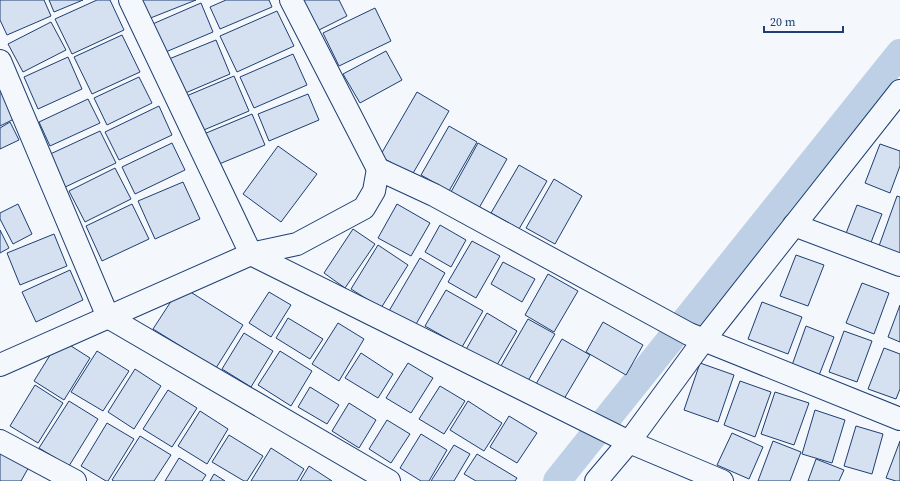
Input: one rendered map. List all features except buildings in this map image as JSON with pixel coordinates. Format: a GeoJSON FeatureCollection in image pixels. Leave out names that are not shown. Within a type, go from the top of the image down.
{"type":"FeatureCollection","features":[{"type":"Feature","properties":{"kind":"street"},"geometry":{"type":"LineString","coordinates":[[130,0],[251,254],[583,420],[722,481]]}},
{"type":"Feature","properties":{"kind":"street"},"geometry":{"type":"LineString","coordinates":[[291,0],[378,169],[441,199],[696,338],[900,419]]}},
{"type":"Feature","properties":{"kind":"street"},"geometry":{"type":"LineString","coordinates":[[0,61],[108,317],[389,481]]}},
{"type":"Feature","properties":{"kind":"street"},"geometry":{"type":"LineString","coordinates":[[596,481],[628,441],[696,338],[891,116],[900,91]]}},
{"type":"Feature","properties":{"kind":"street"},"geometry":{"type":"LineString","coordinates":[[0,365],[251,254],[297,244],[364,208],[374,191],[378,169]]}},
{"type":"Feature","properties":{"kind":"street"},"geometry":{"type":"LineString","coordinates":[[794,225],[900,265]]}},
{"type":"Feature","properties":{"kind":"street"},"geometry":{"type":"LineString","coordinates":[[0,441],[74,481]]}},
{"type":"Feature","properties":{"kind":"waterway"},"geometry":{"type":"LineString","coordinates":[[557,481],[900,53]]}}]}
